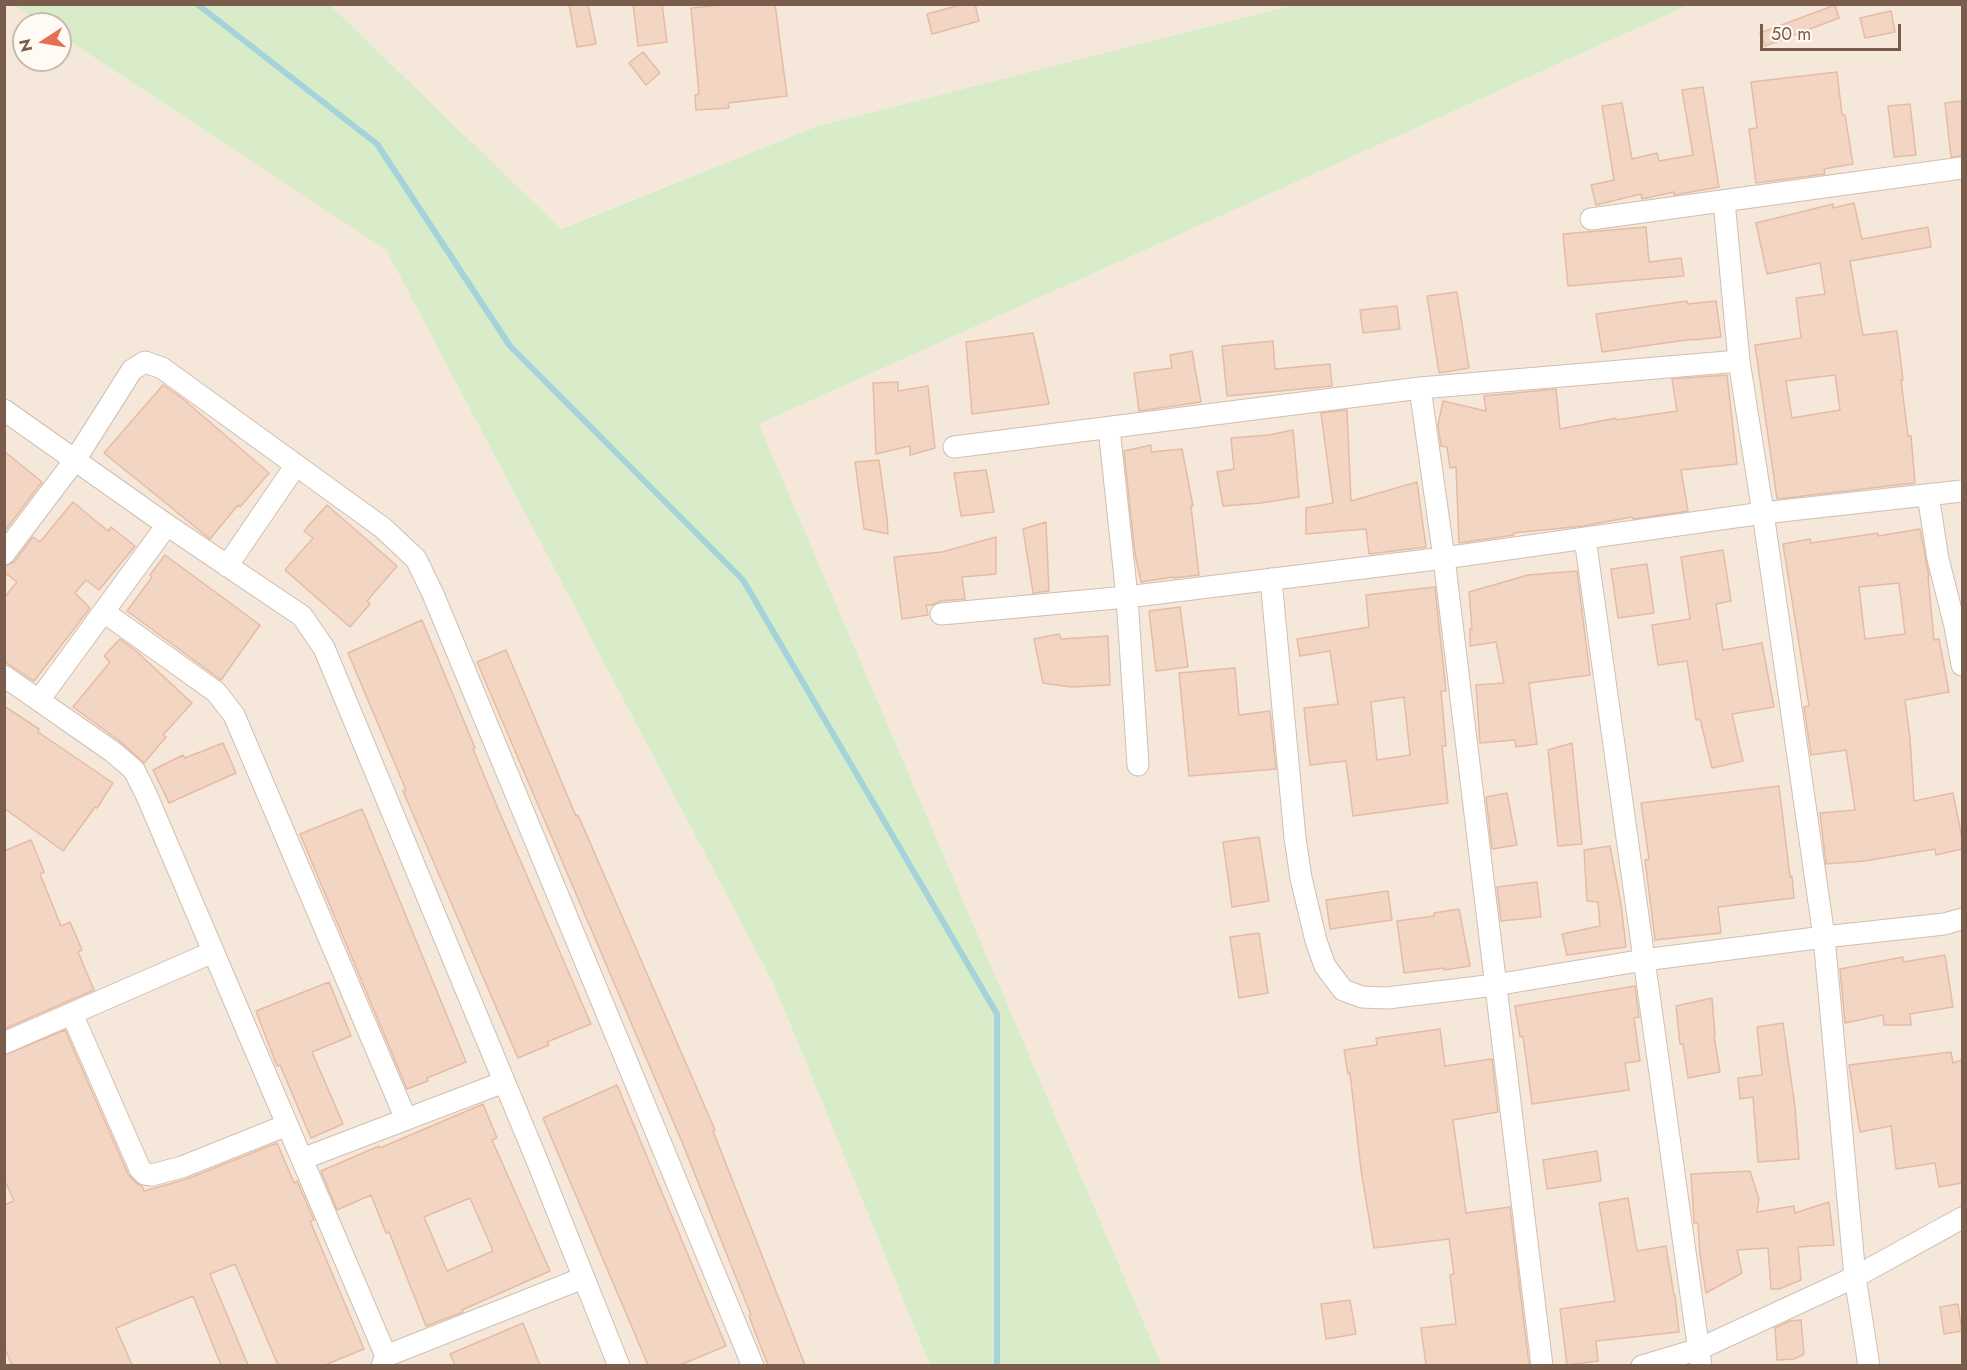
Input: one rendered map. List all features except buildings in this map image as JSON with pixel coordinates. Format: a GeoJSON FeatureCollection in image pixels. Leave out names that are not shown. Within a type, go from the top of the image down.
{"type":"FeatureCollection","features":[{"type":"Feature","properties":{"kind":"street"},"geometry":{"type":"LineString","coordinates":[[1591,219],[1962,168]]}},
{"type":"Feature","properties":{"kind":"street"},"geometry":{"type":"LineString","coordinates":[[1724,201],[1739,361],[1824,937],[1855,1277],[1869,1365]]}},
{"type":"Feature","properties":{"kind":"street"},"geometry":{"type":"LineString","coordinates":[[954,447],[1420,388],[1739,361]]}},
{"type":"Feature","properties":{"kind":"street"},"geometry":{"type":"LineString","coordinates":[[4,554],[75,460],[132,370],[145,362],[162,368],[296,465],[382,528],[416,559],[438,605],[753,1365]]}},
{"type":"Feature","properties":{"kind":"street"},"geometry":{"type":"LineString","coordinates":[[1420,388],[1444,558],[1542,1365]]}},
{"type":"Feature","properties":{"kind":"street"},"geometry":{"type":"LineString","coordinates":[[4,410],[167,525],[302,616],[324,648],[620,1365]]}},
{"type":"Feature","properties":{"kind":"street"},"geometry":{"type":"LineString","coordinates":[[1109,428],[1127,597],[1138,765]]}},
{"type":"Feature","properties":{"kind":"street"},"geometry":{"type":"LineString","coordinates":[[227,566],[296,465]]}},
{"type":"Feature","properties":{"kind":"street"},"geometry":{"type":"LineString","coordinates":[[940,614],[1127,597],[1444,558],[1763,513],[1962,491]]}},
{"type":"Feature","properties":{"kind":"street"},"geometry":{"type":"LineString","coordinates":[[1928,495],[1938,559],[1962,665]]}},
{"type":"Feature","properties":{"kind":"street"},"geometry":{"type":"LineString","coordinates":[[39,700],[167,525]]}},
{"type":"Feature","properties":{"kind":"street"},"geometry":{"type":"LineString","coordinates":[[1586,537],[1700,1357]]}},
{"type":"Feature","properties":{"kind":"street"},"geometry":{"type":"LineString","coordinates":[[1271,579],[1294,827],[1301,878],[1316,941],[1325,966],[1343,990],[1362,997],[1388,998],[1495,985],[1644,960],[1944,924],[1962,919]]}},
{"type":"Feature","properties":{"kind":"street"},"geometry":{"type":"LineString","coordinates":[[104,612],[216,692],[234,715],[406,1119]]}},
{"type":"Feature","properties":{"kind":"street"},"geometry":{"type":"LineString","coordinates":[[4,676],[113,752],[134,770],[302,1159],[384,1360],[583,1278]]}},
{"type":"Feature","properties":{"kind":"street"},"geometry":{"type":"LineString","coordinates":[[4,1042],[213,952]]}},
{"type":"Feature","properties":{"kind":"street"},"geometry":{"type":"LineString","coordinates":[[72,1014],[140,1169],[145,1174],[152,1175],[182,1167],[287,1125]]}},
{"type":"Feature","properties":{"kind":"street"},"geometry":{"type":"LineString","coordinates":[[302,1159],[504,1082]]}},
{"type":"Feature","properties":{"kind":"street"},"geometry":{"type":"LineString","coordinates":[[1642,1365],[1700,1357],[1855,1277],[1962,1218]]}},
{"type":"Feature","properties":{"kind":"shaded area"},"geometry":{"type":"Polygon","coordinates":[[[14,4],[26,12],[12,12],[12,72],[72,72],[72,43],[386,250],[774,985],[930,1365],[5,1366],[4,5],[14,4]]]}},
{"type":"Feature","properties":{"kind":"shaded area"},"geometry":{"type":"Polygon","coordinates":[[[330,5],[1293,5],[817,126],[560,229],[330,5]]]}},
{"type":"Feature","properties":{"kind":"shaded area"},"geometry":{"type":"Polygon","coordinates":[[[1689,5],[1962,5],[1962,1365],[1162,1365],[759,424],[1689,5]]]}},
{"type":"Feature","properties":{"kind":"green space"},"geometry":{"type":"Polygon","coordinates":[[[14,5],[330,5],[561,229],[817,126],[1293,5],[1689,5],[759,424],[1162,1365],[930,1365],[774,985],[386,250],[72,43],[72,12],[25,12],[14,5]]]}},
{"type":"Feature","properties":{"kind":"waterway"},"geometry":{"type":"LineString","coordinates":[[197,4],[377,144],[510,346],[743,580],[997,1014],[997,1366]]}}]}
